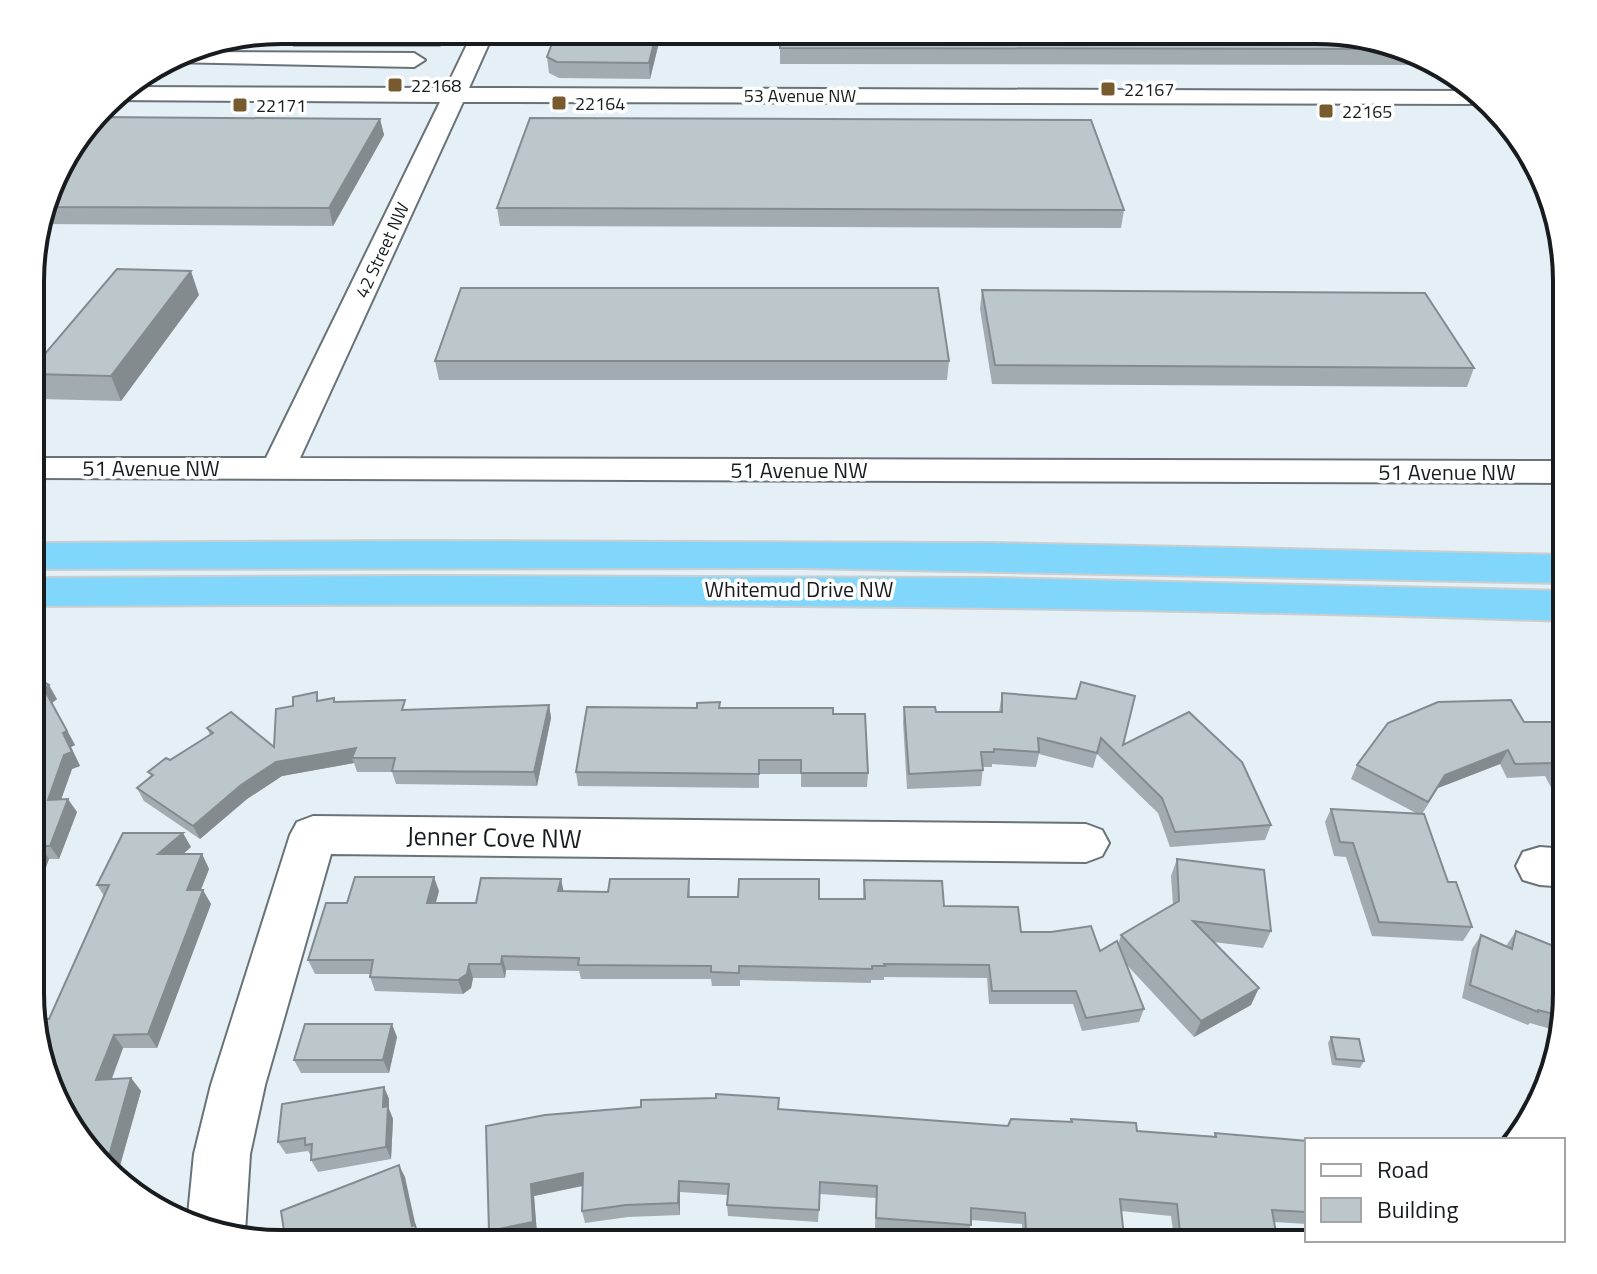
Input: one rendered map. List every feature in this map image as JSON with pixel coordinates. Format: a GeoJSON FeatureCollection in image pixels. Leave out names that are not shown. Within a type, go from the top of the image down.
{"type":"FeatureCollection","features":[{"type":"Feature","properties":{"kind":"highway","name":"Whitemud Drive NW"},"geometry":{"type":"LineString","coordinates":[[44,556],[813,553],[1294,560],[1553,569]]}},
{"type":"Feature","properties":{"kind":"highway","name":"Whitemud Drive NW"},"geometry":{"type":"LineString","coordinates":[[44,592],[764,589],[1304,597],[1553,606]]}},
{"type":"Feature","properties":{"kind":"highway"},"geometry":{"type":"LineString","coordinates":[[1304,597],[1553,621]]}},
{"type":"Feature","properties":{"kind":"street","name":"42 Street NW"},"geometry":{"type":"LineString","coordinates":[[278,469],[478,45]]}},
{"type":"Feature","properties":{"kind":"street"},"geometry":{"type":"LineString","coordinates":[[204,94],[227,70],[249,56]]}},
{"type":"Feature","properties":{"kind":"street"},"geometry":{"type":"LineString","coordinates":[[240,94],[255,70],[249,56]]}},
{"type":"Feature","properties":{"kind":"street"},"geometry":{"type":"LineString","coordinates":[[204,57],[414,60]]}},
{"type":"Feature","properties":{"kind":"street","name":"53 Avenue NW"},"geometry":{"type":"LineString","coordinates":[[136,94],[240,94],[331,104],[455,94],[1466,98]]}},
{"type":"Feature","properties":{"kind":"street"},"geometry":{"type":"LineString","coordinates":[[861,96],[863,123]]}},
{"type":"Feature","properties":{"kind":"street","name":"51 Avenue NW"},"geometry":{"type":"LineString","coordinates":[[44,468],[1553,472]]}},
{"type":"Feature","properties":{"kind":"street","name":"Jenner Cove NW"},"geometry":{"type":"LineString","coordinates":[[217,1221],[222,1154],[238,1085],[313,835],[1086,843]]}},
{"type":"Feature","properties":{"kind":"building"},"geometry":{"type":"Polygon","coordinates":[[[551,45],[653,45],[649,63],[557,62],[547,57],[551,45]]]}},
{"type":"Feature","properties":{"kind":"building"},"geometry":{"type":"Polygon","coordinates":[[[780,45],[1331,45],[1362,49],[780,48],[780,45]]]}},
{"type":"Feature","properties":{"kind":"building"},"geometry":{"type":"Polygon","coordinates":[[[111,117],[380,119],[329,208],[56,207],[68,176],[84,149],[111,117]]]}},
{"type":"Feature","properties":{"kind":"building"},"geometry":{"type":"Polygon","coordinates":[[[530,118],[1091,120],[1124,210],[497,208],[530,118]]]}},
{"type":"Feature","properties":{"kind":"building"},"geometry":{"type":"Polygon","coordinates":[[[117,269],[191,271],[111,376],[44,374],[44,355],[117,269]]]}},
{"type":"Feature","properties":{"kind":"building"},"geometry":{"type":"Polygon","coordinates":[[[461,288],[938,288],[949,361],[435,361],[461,288]]]}},
{"type":"Feature","properties":{"kind":"building"},"geometry":{"type":"Polygon","coordinates":[[[982,290],[1425,293],[1474,368],[995,365],[982,290]]]}},
{"type":"Feature","properties":{"kind":"building"},"geometry":{"type":"Polygon","coordinates":[[[1081,682],[1135,696],[1123,745],[1189,712],[1242,762],[1271,825],[1175,832],[1162,798],[1101,738],[1097,753],[1038,738],[1039,752],[994,749],[994,752],[981,752],[983,770],[909,774],[904,707],[935,707],[936,712],[1002,712],[1002,693],[1076,699],[1081,682]]]}},
{"type":"Feature","properties":{"kind":"building"},"geometry":{"type":"Polygon","coordinates":[[[45,690],[67,731],[63,733],[72,752],[64,755],[48,800],[68,799],[50,846],[45,846],[45,690]]]}},
{"type":"Feature","properties":{"kind":"building"},"geometry":{"type":"Polygon","coordinates":[[[317,692],[317,701],[334,698],[334,702],[405,700],[402,710],[549,705],[534,772],[392,771],[395,758],[352,758],[356,748],[276,762],[241,785],[193,826],[137,788],[153,775],[148,772],[166,758],[170,760],[213,733],[207,728],[231,712],[274,747],[276,709],[293,706],[293,697],[317,692]]]}},
{"type":"Feature","properties":{"kind":"building"},"geometry":{"type":"Polygon","coordinates":[[[1511,700],[1524,722],[1552,722],[1552,763],[1515,764],[1508,750],[1445,775],[1428,802],[1357,765],[1388,723],[1438,702],[1511,700]]]}},
{"type":"Feature","properties":{"kind":"building"},"geometry":{"type":"Polygon","coordinates":[[[720,702],[719,708],[833,708],[833,714],[865,714],[868,773],[801,773],[801,760],[759,760],[759,774],[576,772],[587,707],[697,708],[697,703],[720,702]]]}},
{"type":"Feature","properties":{"kind":"building"},"geometry":{"type":"Polygon","coordinates":[[[1331,809],[1424,814],[1448,882],[1456,882],[1472,927],[1379,922],[1353,843],[1340,842],[1331,809]]]}},
{"type":"Feature","properties":{"kind":"building"},"geometry":{"type":"Polygon","coordinates":[[[123,833],[183,833],[158,854],[202,854],[187,890],[203,890],[148,1034],[114,1035],[96,1080],[131,1078],[109,1156],[84,1125],[68,1098],[52,1054],[46,1019],[109,885],[97,885],[123,833]]]}},
{"type":"Feature","properties":{"kind":"building"},"geometry":{"type":"Polygon","coordinates":[[[1177,859],[1264,870],[1271,931],[1193,921],[1259,988],[1201,1021],[1121,935],[1179,901],[1177,859]]]}},
{"type":"Feature","properties":{"kind":"building"},"geometry":{"type":"Polygon","coordinates":[[[355,877],[434,877],[427,903],[476,903],[481,878],[561,879],[558,891],[608,892],[610,879],[689,879],[688,897],[738,897],[739,879],[819,879],[819,899],[865,899],[864,880],[942,881],[944,906],[1018,907],[1021,932],[1051,932],[1091,926],[1100,951],[1117,941],[1144,1009],[1086,1018],[1076,991],[992,991],[989,965],[884,964],[872,966],[872,969],[739,966],[739,973],[711,972],[711,966],[578,965],[579,958],[502,956],[501,964],[469,964],[467,974],[458,980],[370,977],[373,960],[308,960],[326,903],[347,903],[355,877]]]}},
{"type":"Feature","properties":{"kind":"building"},"geometry":{"type":"Polygon","coordinates":[[[1516,931],[1552,945],[1551,1013],[1538,1012],[1470,985],[1481,935],[1512,949],[1516,931]]]}},
{"type":"Feature","properties":{"kind":"building"},"geometry":{"type":"Polygon","coordinates":[[[305,1024],[392,1024],[383,1060],[294,1060],[305,1024]]]}},
{"type":"Feature","properties":{"kind":"building"},"geometry":{"type":"Polygon","coordinates":[[[1331,1037],[1359,1039],[1364,1061],[1336,1059],[1331,1037]]]}},
{"type":"Feature","properties":{"kind":"building"},"geometry":{"type":"Polygon","coordinates":[[[384,1087],[383,1107],[388,1106],[386,1147],[311,1160],[312,1144],[305,1145],[305,1138],[278,1142],[282,1104],[384,1087]]]}},
{"type":"Feature","properties":{"kind":"building"},"geometry":{"type":"Polygon","coordinates":[[[716,1094],[779,1098],[778,1109],[1008,1126],[1011,1119],[1072,1122],[1071,1119],[1136,1123],[1137,1131],[1216,1137],[1215,1133],[1305,1141],[1305,1212],[1272,1210],[1276,1230],[1180,1230],[1177,1204],[1120,1199],[1123,1230],[1035,1230],[1026,1229],[1025,1213],[971,1208],[971,1225],[876,1218],[877,1186],[820,1182],[819,1210],[727,1205],[729,1184],[679,1181],[678,1203],[582,1211],[583,1173],[531,1184],[533,1222],[489,1229],[486,1126],[545,1115],[641,1107],[641,1100],[716,1098],[716,1094]]]}},
{"type":"Feature","properties":{"kind":"building"},"geometry":{"type":"Polygon","coordinates":[[[399,1165],[412,1226],[415,1225],[416,1229],[284,1229],[281,1211],[399,1165]]]}},
{"type":"Feature","properties":{"kind":"place","name":"22168"},"geometry":{"type":"Point","coordinates":[395,85]}},
{"type":"Feature","properties":{"kind":"place","name":"22167"},"geometry":{"type":"Point","coordinates":[1108,89]}},
{"type":"Feature","properties":{"kind":"place","name":"22164"},"geometry":{"type":"Point","coordinates":[559,103]}},
{"type":"Feature","properties":{"kind":"place","name":"22171"},"geometry":{"type":"Point","coordinates":[240,105]}},
{"type":"Feature","properties":{"kind":"place","name":"22165"},"geometry":{"type":"Point","coordinates":[1326,111]}}]}
